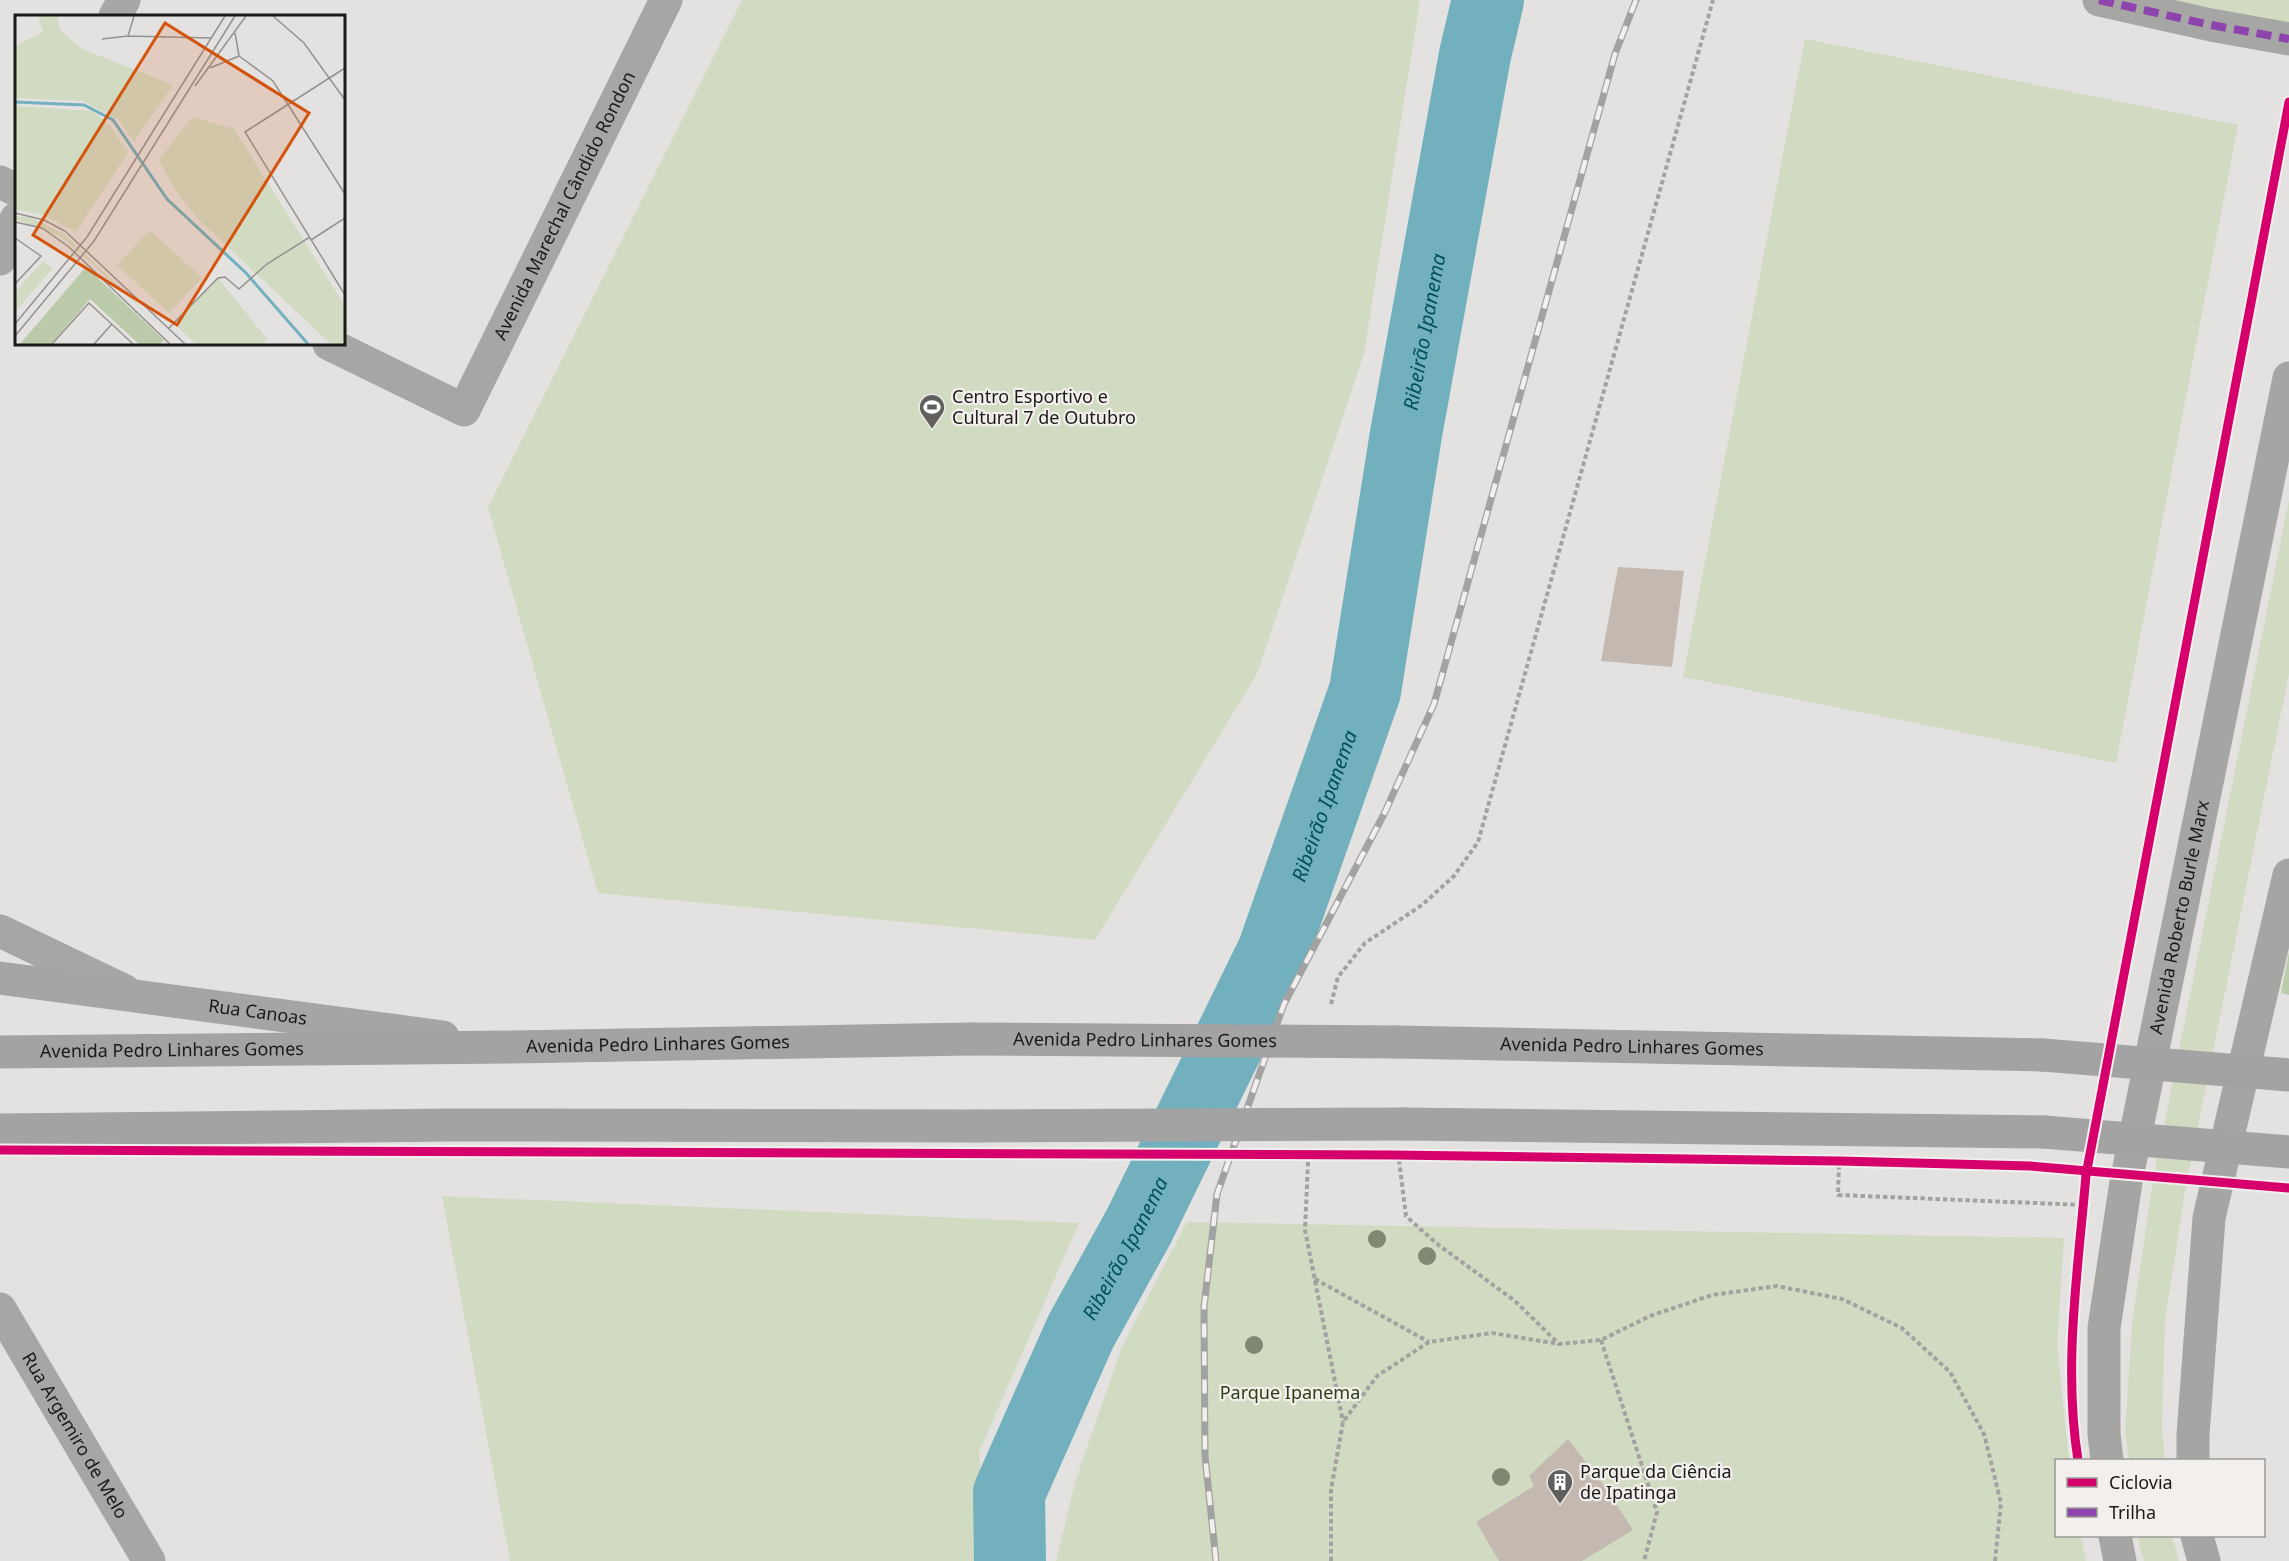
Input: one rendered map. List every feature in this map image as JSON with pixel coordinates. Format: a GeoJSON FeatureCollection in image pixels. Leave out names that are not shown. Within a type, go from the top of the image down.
{"type":"FeatureCollection","features":[{"type":"Feature","properties":{"kind":"highway","name":"Avenida Pedro Linhares Gomes"},"geometry":{"type":"LineString","coordinates":[[0,1052],[513,1047],[969,1039],[1396,1042],[2043,1055],[2289,1076]]}},
{"type":"Feature","properties":{"kind":"highway"},"geometry":{"type":"LineString","coordinates":[[0,1130],[450,1125],[976,1126],[1398,1145],[2044,1132],[2289,1152]]}},
{"type":"Feature","properties":{"kind":"main road","name":"Avenida Roberto Burle Marx"},"geometry":{"type":"LineString","coordinates":[[2107,1459],[2104,1434],[2104,1328],[2126,1182],[2289,378]]}},
{"type":"Feature","properties":{"kind":"main road"},"geometry":{"type":"LineString","coordinates":[[2193,1459],[2209,1218],[2289,875]]}},
{"type":"Feature","properties":{"kind":"main road","name":"Rua Canoas"},"geometry":{"type":"LineString","coordinates":[[0,978],[513,1047]]}},
{"type":"Feature","properties":{"kind":"main road"},"geometry":{"type":"LineString","coordinates":[[2115,1537],[2120,1561]]}},
{"type":"Feature","properties":{"kind":"main road"},"geometry":{"type":"LineString","coordinates":[[2197,1537],[2204,1561]]}},
{"type":"Feature","properties":{"kind":"street"},"geometry":{"type":"LineString","coordinates":[[116,15],[124,0]]}},
{"type":"Feature","properties":{"kind":"street","name":"Avenida Marechal Cândido Rondon"},"geometry":{"type":"LineString","coordinates":[[331,345],[464,410],[666,0]]}},
{"type":"Feature","properties":{"kind":"street"},"geometry":{"type":"LineString","coordinates":[[2099,0],[2211,25],[2289,39]]}},
{"type":"Feature","properties":{"kind":"street"},"geometry":{"type":"LineString","coordinates":[[0,182],[15,190]]}},
{"type":"Feature","properties":{"kind":"street"},"geometry":{"type":"LineString","coordinates":[[0,259],[15,222]]}},
{"type":"Feature","properties":{"kind":"street"},"geometry":{"type":"LineString","coordinates":[[0,931],[135,996]]}},
{"type":"Feature","properties":{"kind":"street","name":"Rua Argemiro de Melo"},"geometry":{"type":"LineString","coordinates":[[0,1309],[149,1561]]}},
{"type":"Feature","properties":{"kind":"path"},"geometry":{"type":"LineString","coordinates":[[1330,1008],[1338,977],[1365,942],[1422,905],[1454,876],[1478,842],[1713,0]]}},
{"type":"Feature","properties":{"kind":"path"},"geometry":{"type":"LineString","coordinates":[[1398,1145],[1411,1156]]}},
{"type":"Feature","properties":{"kind":"path"},"geometry":{"type":"LineString","coordinates":[[1398,1145],[1406,1216],[1436,1243],[1515,1301],[1559,1344]]}},
{"type":"Feature","properties":{"kind":"path"},"geometry":{"type":"LineString","coordinates":[[1306,1154],[1305,1230],[1343,1422],[1331,1490],[1331,1561]]}},
{"type":"Feature","properties":{"kind":"path"},"geometry":{"type":"LineString","coordinates":[[1827,1161],[1851,1162]]}},
{"type":"Feature","properties":{"kind":"path"},"geometry":{"type":"LineString","coordinates":[[1839,1161],[1838,1195],[2084,1200],[2082,1217]]}},
{"type":"Feature","properties":{"kind":"path"},"geometry":{"type":"LineString","coordinates":[[1315,1279],[1429,1342]]}},
{"type":"Feature","properties":{"kind":"path"},"geometry":{"type":"LineString","coordinates":[[1343,1422],[1377,1376],[1429,1342],[1492,1333],[1559,1344],[1601,1340],[1650,1316],[1712,1295],[1777,1286],[1842,1299],[1902,1328],[1950,1372],[1984,1434],[2001,1503],[1995,1561]]}},
{"type":"Feature","properties":{"kind":"path"},"geometry":{"type":"LineString","coordinates":[[1601,1340],[1657,1512],[1644,1561]]}},
{"type":"Feature","properties":{"kind":"green space","name":"Centro Esportivo e Cultural 7 de Outubro"},"geometry":{"type":"Polygon","coordinates":[[[742,0],[1420,0],[1364,354],[1257,674],[1095,940],[598,893],[488,507],[742,0]]]}},
{"type":"Feature","properties":{"kind":"green space"},"geometry":{"type":"Polygon","coordinates":[[[2099,0],[2289,0],[2289,39],[2099,0]]]}},
{"type":"Feature","properties":{"kind":"green space"},"geometry":{"type":"Polygon","coordinates":[[[1805,39],[2238,125],[2116,763],[1683,677],[1805,39]]]}},
{"type":"Feature","properties":{"kind":"green space"},"geometry":{"type":"Polygon","coordinates":[[[2289,500],[2289,673],[2185,1192],[2165,1320],[2162,1428],[2165,1459],[2129,1459],[2125,1432],[2132,1324],[2152,1186],[2289,500]]]}},
{"type":"Feature","properties":{"kind":"green space"},"geometry":{"type":"Polygon","coordinates":[[[2289,952],[2289,995],[2281,993],[2289,952]]]}},
{"type":"Feature","properties":{"kind":"green space"},"geometry":{"type":"Polygon","coordinates":[[[442,1196],[1079,1223],[979,1452],[988,1561],[510,1561],[442,1196]]]}},
{"type":"Feature","properties":{"kind":"green space","name":"Parque Ipanema"},"geometry":{"type":"Polygon","coordinates":[[[1187,1222],[2064,1238],[2057,1346],[2069,1459],[2055,1459],[2055,1537],[2081,1537],[2086,1561],[1056,1561],[1076,1479],[1122,1347],[1187,1222]]]}},
{"type":"Feature","properties":{"kind":"green space"},"geometry":{"type":"Polygon","coordinates":[[[2137,1537],[2172,1537],[2179,1561],[2144,1561],[2137,1537]]]}},
{"type":"Feature","properties":{"kind":"building"},"geometry":{"type":"Polygon","coordinates":[[[1618,567],[1684,571],[1672,667],[1601,661],[1618,567]]]}},
{"type":"Feature","properties":{"kind":"building","name":"Parque da Ciência de Ipatinga"},"geometry":{"type":"Polygon","coordinates":[[[1568,1439],[1606,1488],[1633,1530],[1582,1561],[1499,1561],[1476,1522],[1534,1486],[1529,1476],[1568,1439]]]}},
{"type":"Feature","properties":{"kind":"waterway","name":"Ribeirão Ipanema"},"geometry":{"type":"LineString","coordinates":[[1010,1561],[1009,1493],[1081,1331],[1139,1226],[1273,952],[1365,691],[1406,434],[1475,55],[1488,0]]}},
{"type":"Feature","properties":{"kind":"railway"},"geometry":{"type":"LineString","coordinates":[[1216,1561],[1205,1456],[1204,1307],[1217,1194],[1284,1004],[1384,814],[1434,704],[1615,54],[1636,0]]}},
{"type":"Feature","properties":{"kind":"marked path"},"geometry":{"type":"LineString","coordinates":[[2099,0],[2211,25],[2289,39]]}},
{"type":"Feature","properties":{"kind":"cycle path"},"geometry":{"type":"LineString","coordinates":[[2078,1459],[2072,1389],[2073,1318],[2086,1175],[2289,102]]}},
{"type":"Feature","properties":{"kind":"cycle path"},"geometry":{"type":"LineString","coordinates":[[0,1150],[1393,1155],[1839,1161],[2030,1166],[2289,1188]]}},
{"type":"Feature","properties":{"kind":"place","name":"Centro Esportivo e Cultural 7 de Outubro"},"geometry":{"type":"Point","coordinates":[932,430]}},
{"type":"Feature","properties":{"kind":"place","name":"Parque da Ciência de Ipatinga"},"geometry":{"type":"Point","coordinates":[1560,1505]}}]}
